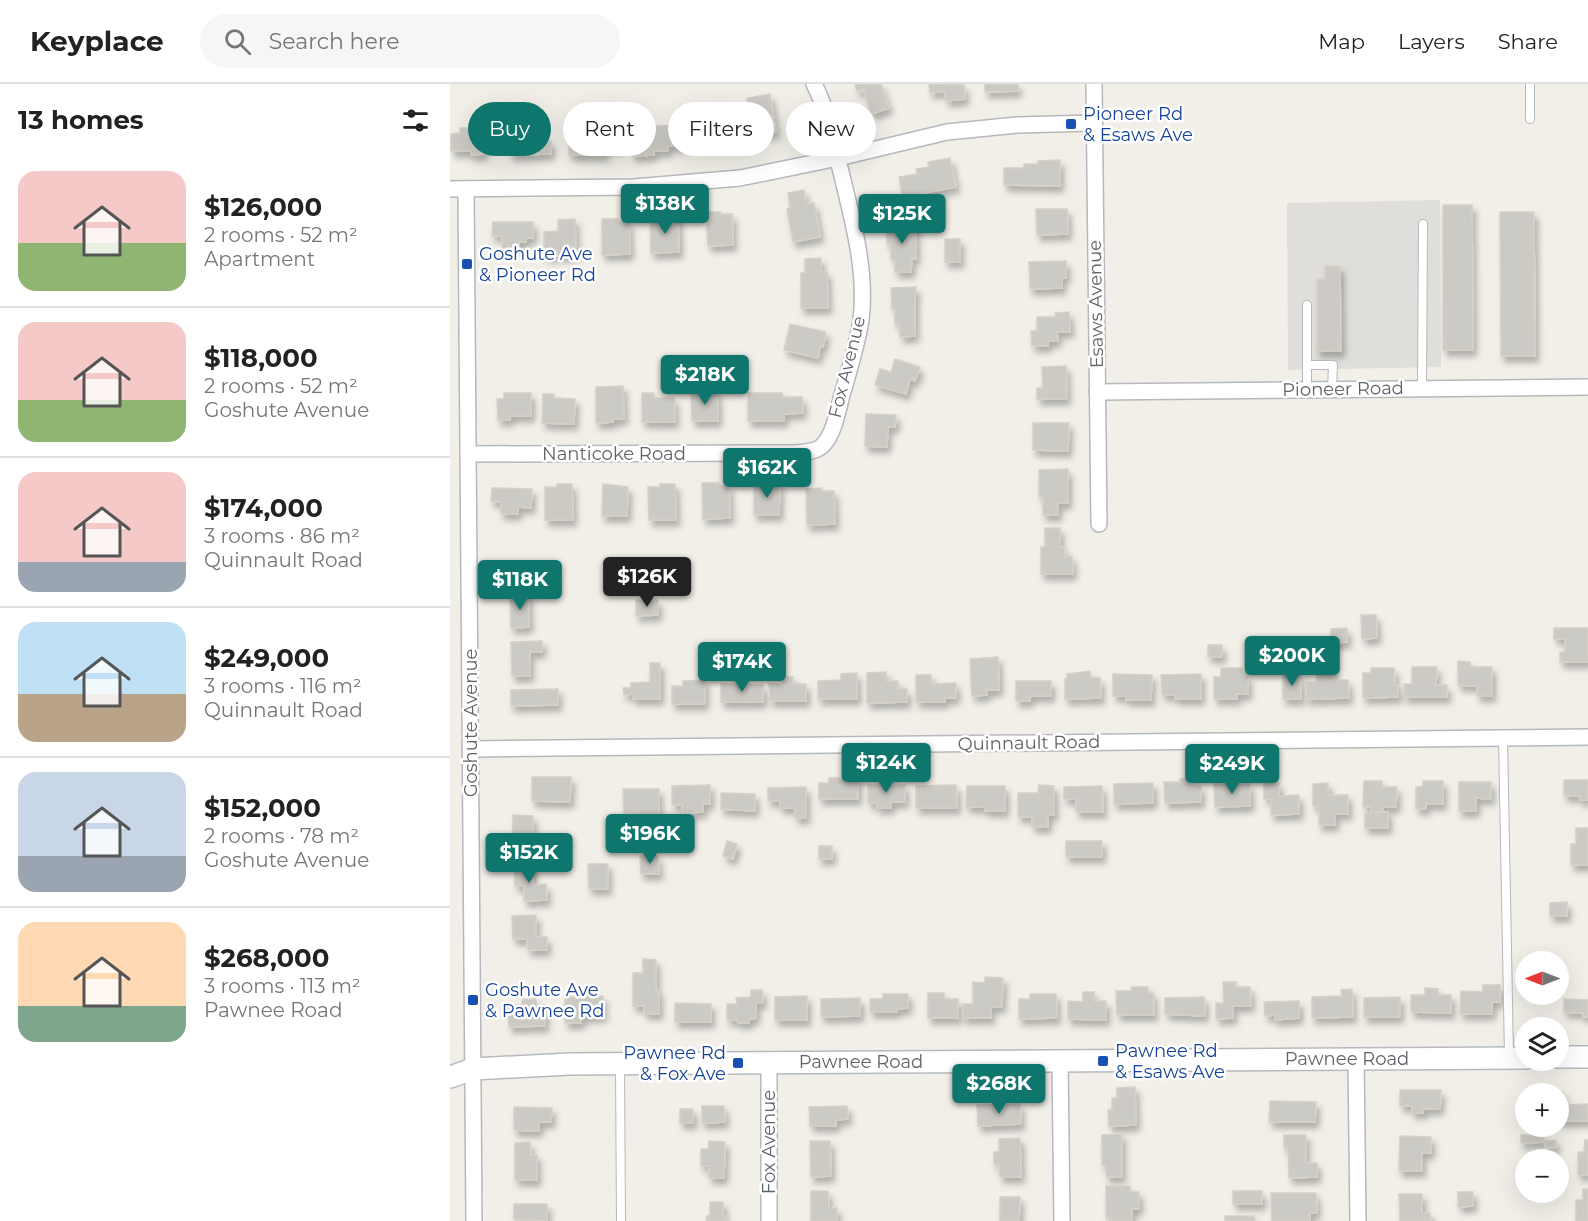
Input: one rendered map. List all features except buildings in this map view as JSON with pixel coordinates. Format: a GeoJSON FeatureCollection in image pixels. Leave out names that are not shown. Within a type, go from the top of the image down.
{"type":"FeatureCollection","features":[{"type":"Feature","properties":{"kind":"street","name":"Fox Avenue"},"geometry":{"type":"LineString","coordinates":[[796,453],[822,447],[830,434],[861,320],[862,293],[855,231],[828,119],[814,84]]}},
{"type":"Feature","properties":{"kind":"street","name":"Esaws Avenue"},"geometry":{"type":"LineString","coordinates":[[1094,84],[1099,524]]}},
{"type":"Feature","properties":{"kind":"street"},"geometry":{"type":"LineString","coordinates":[[450,189],[634,187],[740,178],[947,132],[1017,125],[1093,123]]}},
{"type":"Feature","properties":{"kind":"street","name":"Goshute Avenue"},"geometry":{"type":"LineString","coordinates":[[466,189],[474,1221]]}},
{"type":"Feature","properties":{"kind":"street","name":"Pioneer Road"},"geometry":{"type":"LineString","coordinates":[[1097,392],[1588,387]]}},
{"type":"Feature","properties":{"kind":"street","name":"Nanticoke Road"},"geometry":{"type":"LineString","coordinates":[[468,454],[796,453]]}},
{"type":"Feature","properties":{"kind":"street","name":"Quinnault Road"},"geometry":{"type":"LineString","coordinates":[[471,749],[1588,737]]}},
{"type":"Feature","properties":{"kind":"street"},"geometry":{"type":"LineString","coordinates":[[1569,1058],[1588,1057]]}},
{"type":"Feature","properties":{"kind":"street","name":"Pawnee Road"},"geometry":{"type":"LineString","coordinates":[[450,1077],[473,1069],[569,1064],[1515,1058]]}},
{"type":"Feature","properties":{"kind":"street"},"geometry":{"type":"LineString","coordinates":[[1356,1059],[1358,1221]]}},
{"type":"Feature","properties":{"kind":"street"},"geometry":{"type":"LineString","coordinates":[[1060,1061],[1062,1221]]}},
{"type":"Feature","properties":{"kind":"street","name":"Fox Avenue"},"geometry":{"type":"LineString","coordinates":[[769,1063],[769,1221]]}},
{"type":"Feature","properties":{"kind":"lane"},"geometry":{"type":"LineString","coordinates":[[1530,84],[1530,119]]}},
{"type":"Feature","properties":{"kind":"lane"},"geometry":{"type":"LineString","coordinates":[[1422,388],[1424,224]]}},
{"type":"Feature","properties":{"kind":"lane"},"geometry":{"type":"LineString","coordinates":[[1307,304],[1307,390]]}},
{"type":"Feature","properties":{"kind":"lane"},"geometry":{"type":"LineString","coordinates":[[1308,365],[1333,365],[1332,389]]}},
{"type":"Feature","properties":{"kind":"lane"},"geometry":{"type":"LineString","coordinates":[[1503,738],[1515,1017]]}},
{"type":"Feature","properties":{"kind":"lane"},"geometry":{"type":"LineString","coordinates":[[620,1064],[621,1221]]}},
{"type":"Feature","properties":{"kind":"shaded area"},"geometry":{"type":"Polygon","coordinates":[[[1440,200],[1441,367],[1288,370],[1287,203],[1440,200]]]}},
{"type":"Feature","properties":{"kind":"place","name":"Pioneer Rd & Esaws Ave"},"geometry":{"type":"Point","coordinates":[1071,124]}},
{"type":"Feature","properties":{"kind":"place","name":"Goshute Ave & Pioneer Rd"},"geometry":{"type":"Point","coordinates":[467,264]}},
{"type":"Feature","properties":{"kind":"place","name":"Goshute Ave & Pawnee Rd"},"geometry":{"type":"Point","coordinates":[473,1000]}},
{"type":"Feature","properties":{"kind":"place","name":"Pawnee Rd & Esaws Ave"},"geometry":{"type":"Point","coordinates":[1103,1061]}},
{"type":"Feature","properties":{"kind":"place","name":"Pawnee Rd & Fox Ave"},"geometry":{"type":"Point","coordinates":[738,1063]}}]}
